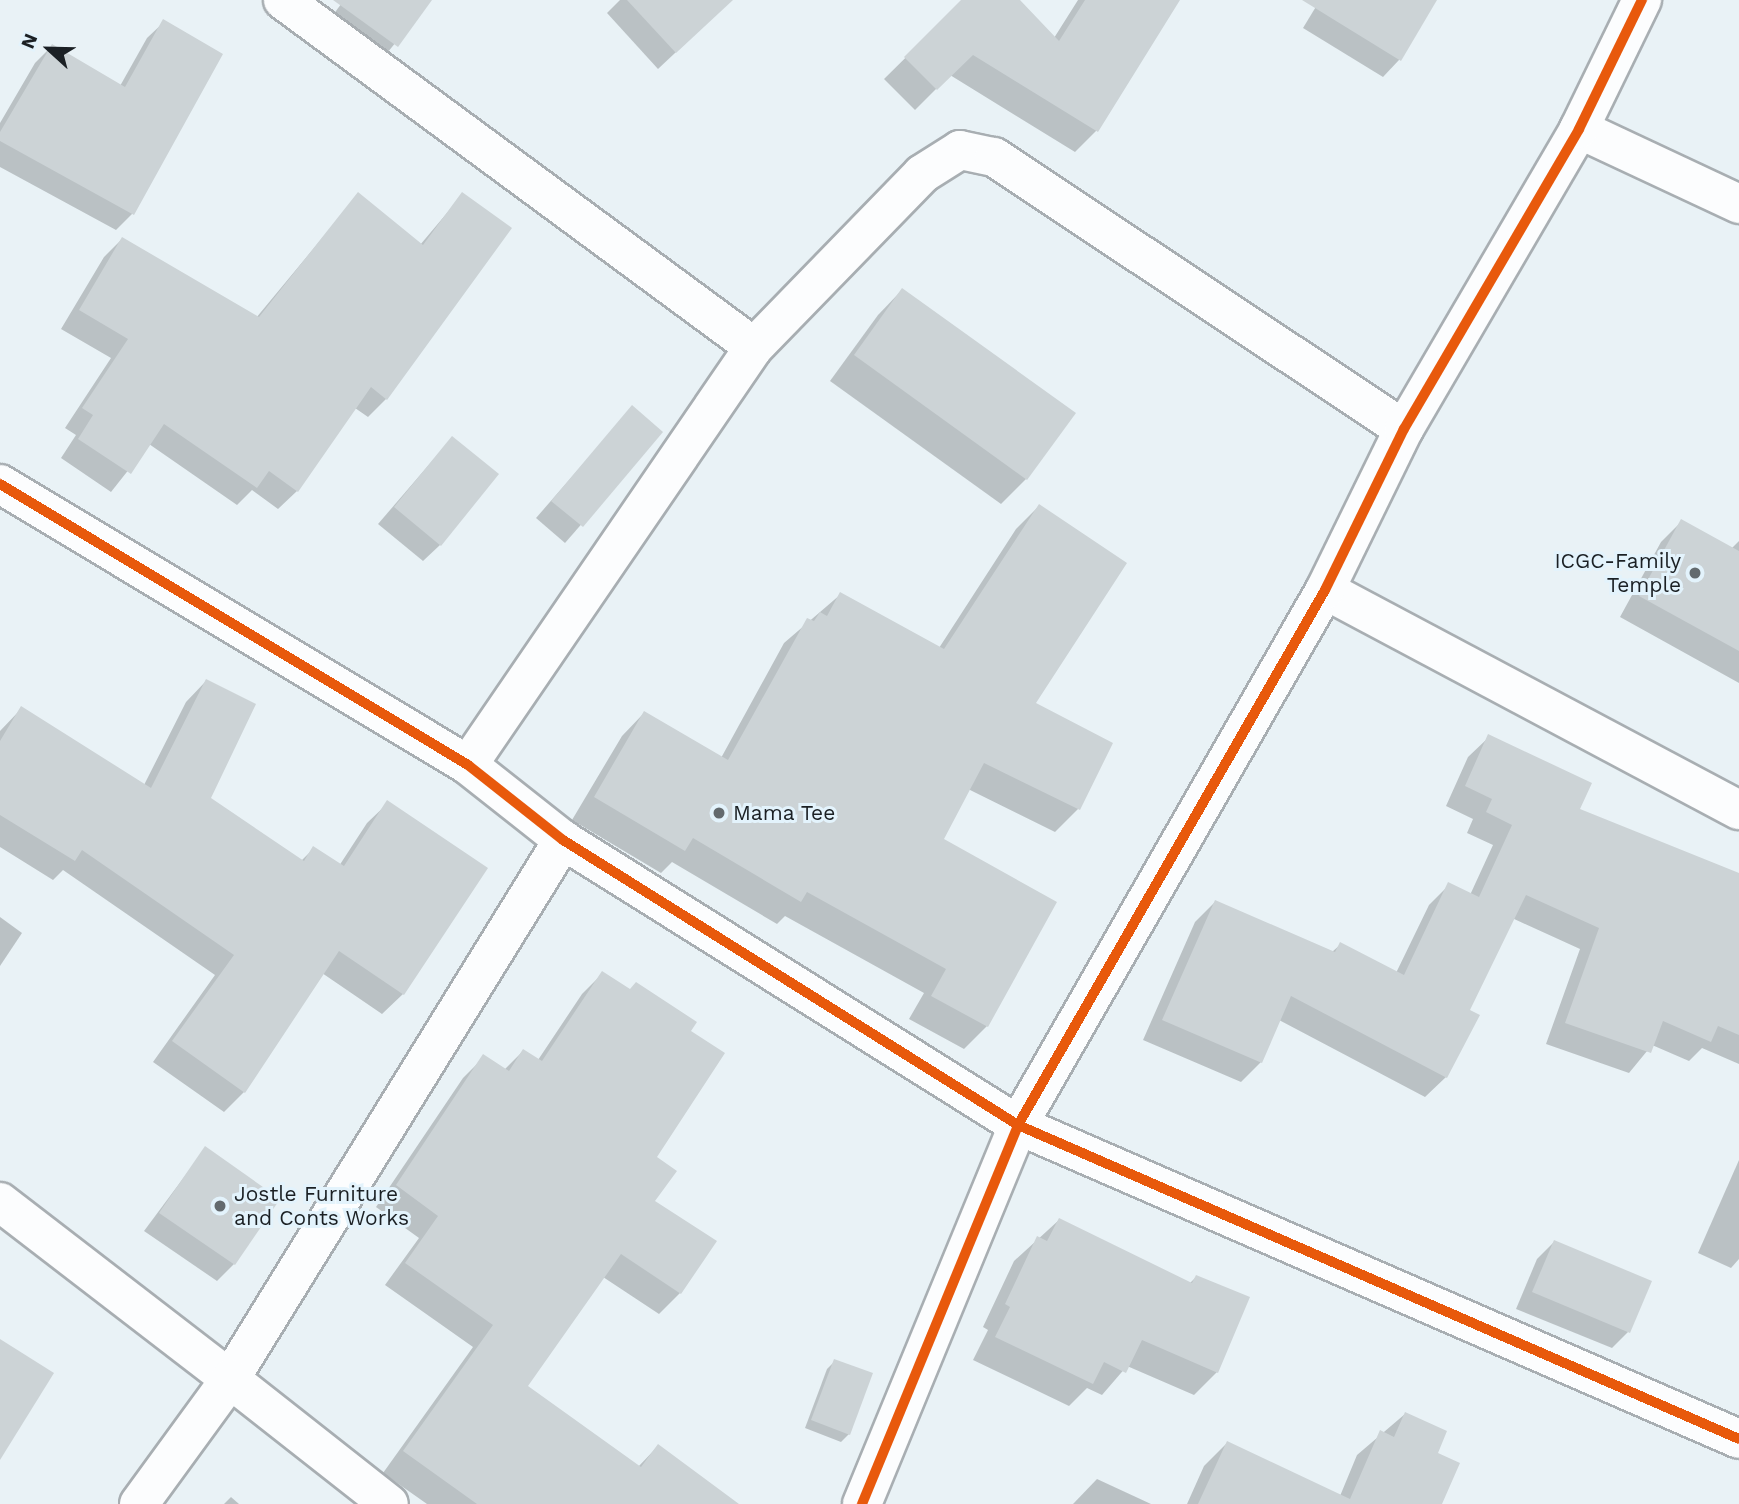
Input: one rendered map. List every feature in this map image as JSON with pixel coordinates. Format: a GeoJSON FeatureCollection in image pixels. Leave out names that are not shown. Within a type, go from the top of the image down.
{"type":"FeatureCollection","features":[{"type":"Feature","properties":{"kind":"street"},"geometry":{"type":"LineString","coordinates":[[283,0],[754,347]]}},
{"type":"Feature","properties":{"kind":"street"},"geometry":{"type":"LineString","coordinates":[[862,1504],[1018,1125],[1325,590],[1404,429],[1579,129],[1642,0]]}},
{"type":"Feature","properties":{"kind":"street"},"geometry":{"type":"LineString","coordinates":[[1579,129],[1739,204]]}},
{"type":"Feature","properties":{"kind":"street"},"geometry":{"type":"LineString","coordinates":[[468,765],[754,347],[922,174],[960,150],[994,157],[1404,429]]}},
{"type":"Feature","properties":{"kind":"street"},"geometry":{"type":"LineString","coordinates":[[0,484],[468,765],[563,840],[1018,1125],[1739,1439]]}},
{"type":"Feature","properties":{"kind":"street"},"geometry":{"type":"LineString","coordinates":[[1325,590],[1739,810]]}},
{"type":"Feature","properties":{"kind":"street"},"geometry":{"type":"LineString","coordinates":[[139,1504],[230,1379],[563,840]]}},
{"type":"Feature","properties":{"kind":"street"},"geometry":{"type":"LineString","coordinates":[[0,1202],[389,1504]]}},
{"type":"Feature","properties":{"kind":"building"},"geometry":{"type":"Polygon","coordinates":[[[333,0],[432,0],[398,47],[333,0]]]}},
{"type":"Feature","properties":{"kind":"building"},"geometry":{"type":"Polygon","coordinates":[[[627,0],[733,0],[676,53],[627,0]]]}},
{"type":"Feature","properties":{"kind":"building"},"geometry":{"type":"Polygon","coordinates":[[[961,0],[1020,0],[1059,41],[1085,0],[1180,0],[1098,132],[973,55],[937,90],[904,57],[961,0]]]}},
{"type":"Feature","properties":{"kind":"building"},"geometry":{"type":"Polygon","coordinates":[[[1302,0],[1437,0],[1401,61],[1302,0]]]}},
{"type":"Feature","properties":{"kind":"building"},"geometry":{"type":"Polygon","coordinates":[[[163,19],[223,54],[134,215],[0,141],[0,132],[52,44],[125,87],[163,19]]]}},
{"type":"Feature","properties":{"kind":"building"},"geometry":{"type":"Polygon","coordinates":[[[358,192],[423,245],[462,192],[512,228],[387,400],[371,387],[298,492],[269,471],[257,488],[164,424],[131,474],[78,439],[93,415],[82,408],[128,339],[79,310],[122,237],[259,317],[358,192]]]}},
{"type":"Feature","properties":{"kind":"building"},"geometry":{"type":"Polygon","coordinates":[[[902,288],[1076,413],[1027,480],[854,355],[902,288]]]}},
{"type":"Feature","properties":{"kind":"building"},"geometry":{"type":"Polygon","coordinates":[[[632,405],[663,432],[583,527],[551,501],[632,405]]]}},
{"type":"Feature","properties":{"kind":"building"},"geometry":{"type":"Polygon","coordinates":[[[452,436],[499,474],[441,546],[394,507],[452,436]]]}},
{"type":"Feature","properties":{"kind":"building"},"geometry":{"type":"Polygon","coordinates":[[[1039,504],[1127,563],[1036,703],[1113,743],[1080,810],[984,763],[944,839],[1057,902],[988,1027],[931,996],[946,969],[807,892],[801,902],[693,838],[685,851],[594,797],[644,711],[728,760],[807,618],[814,621],[820,612],[827,616],[840,592],[944,649],[1039,504]]]}},
{"type":"Feature","properties":{"kind":"building","name":"ICGC-Family Temple"},"geometry":{"type":"Polygon","coordinates":[[[1681,519],[1739,551],[1739,651],[1639,596],[1681,519]]]}},
{"type":"Feature","properties":{"kind":"building"},"geometry":{"type":"Polygon","coordinates":[[[206,679],[256,704],[211,798],[304,861],[313,846],[344,866],[387,800],[488,868],[404,995],[339,951],[245,1093],[172,1041],[234,955],[82,850],[75,861],[0,815],[0,741],[21,706],[151,788],[206,679]]]}},
{"type":"Feature","properties":{"kind":"building"},"geometry":{"type":"Polygon","coordinates":[[[1488,734],[1592,783],[1580,809],[1739,873],[1739,1035],[1718,1026],[1711,1042],[1663,1021],[1651,1053],[1565,1023],[1599,928],[1526,895],[1470,1010],[1480,1015],[1447,1078],[1291,996],[1262,1063],[1162,1020],[1215,900],[1335,952],[1340,942],[1404,975],[1448,882],[1479,897],[1512,825],[1486,812],[1492,799],[1465,786],[1488,734]]]}},
{"type":"Feature","properties":{"kind":"building"},"geometry":{"type":"Polygon","coordinates":[[[602,971],[630,989],[636,982],[697,1022],[691,1031],[725,1053],[657,1157],[677,1171],[655,1201],[717,1241],[681,1294],[621,1254],[528,1386],[641,1467],[658,1444],[739,1504],[477,1504],[403,1451],[493,1325],[405,1263],[438,1216],[396,1185],[483,1054],[509,1071],[523,1049],[542,1061],[602,971]]]}},
{"type":"Feature","properties":{"kind":"building","name":"Jostle Furniture and Conts Works"},"geometry":{"type":"Polygon","coordinates":[[[205,1146],[280,1199],[235,1265],[159,1213],[205,1146]]]}},
{"type":"Feature","properties":{"kind":"building"},"geometry":{"type":"Polygon","coordinates":[[[1059,1218],[1192,1283],[1196,1275],[1250,1297],[1218,1373],[1142,1340],[1126,1373],[1104,1362],[1093,1384],[995,1337],[1010,1307],[1005,1304],[1037,1236],[1047,1241],[1059,1218]]]}},
{"type":"Feature","properties":{"kind":"building"},"geometry":{"type":"Polygon","coordinates":[[[1554,1240],[1652,1281],[1630,1333],[1532,1292],[1554,1240]]]}},
{"type":"Feature","properties":{"kind":"building"},"geometry":{"type":"Polygon","coordinates":[[[0,1339],[54,1373],[0,1460],[0,1339]]]}},
{"type":"Feature","properties":{"kind":"building"},"geometry":{"type":"Polygon","coordinates":[[[834,1359],[873,1373],[850,1435],[811,1420],[834,1359]]]}},
{"type":"Feature","properties":{"kind":"building"},"geometry":{"type":"Polygon","coordinates":[[[1405,1412],[1447,1431],[1438,1453],[1460,1463],[1442,1504],[1198,1504],[1227,1441],[1350,1499],[1380,1430],[1394,1437],[1405,1412]]]}},
{"type":"Feature","properties":{"kind":"cycle path"},"geometry":{"type":"LineString","coordinates":[[862,1504],[1018,1125],[1325,590],[1404,429],[1579,129],[1642,0]]}},
{"type":"Feature","properties":{"kind":"cycle path"},"geometry":{"type":"LineString","coordinates":[[0,484],[468,765],[563,840],[1018,1125],[1739,1439]]}},
{"type":"Feature","properties":{"kind":"place","name":"ICGC-Family Temple"},"geometry":{"type":"Point","coordinates":[1695,573]}},
{"type":"Feature","properties":{"kind":"place","name":"Mama Tee"},"geometry":{"type":"Point","coordinates":[719,813]}},
{"type":"Feature","properties":{"kind":"place","name":"Jostle Furniture and Conts Works"},"geometry":{"type":"Point","coordinates":[220,1206]}}]}
